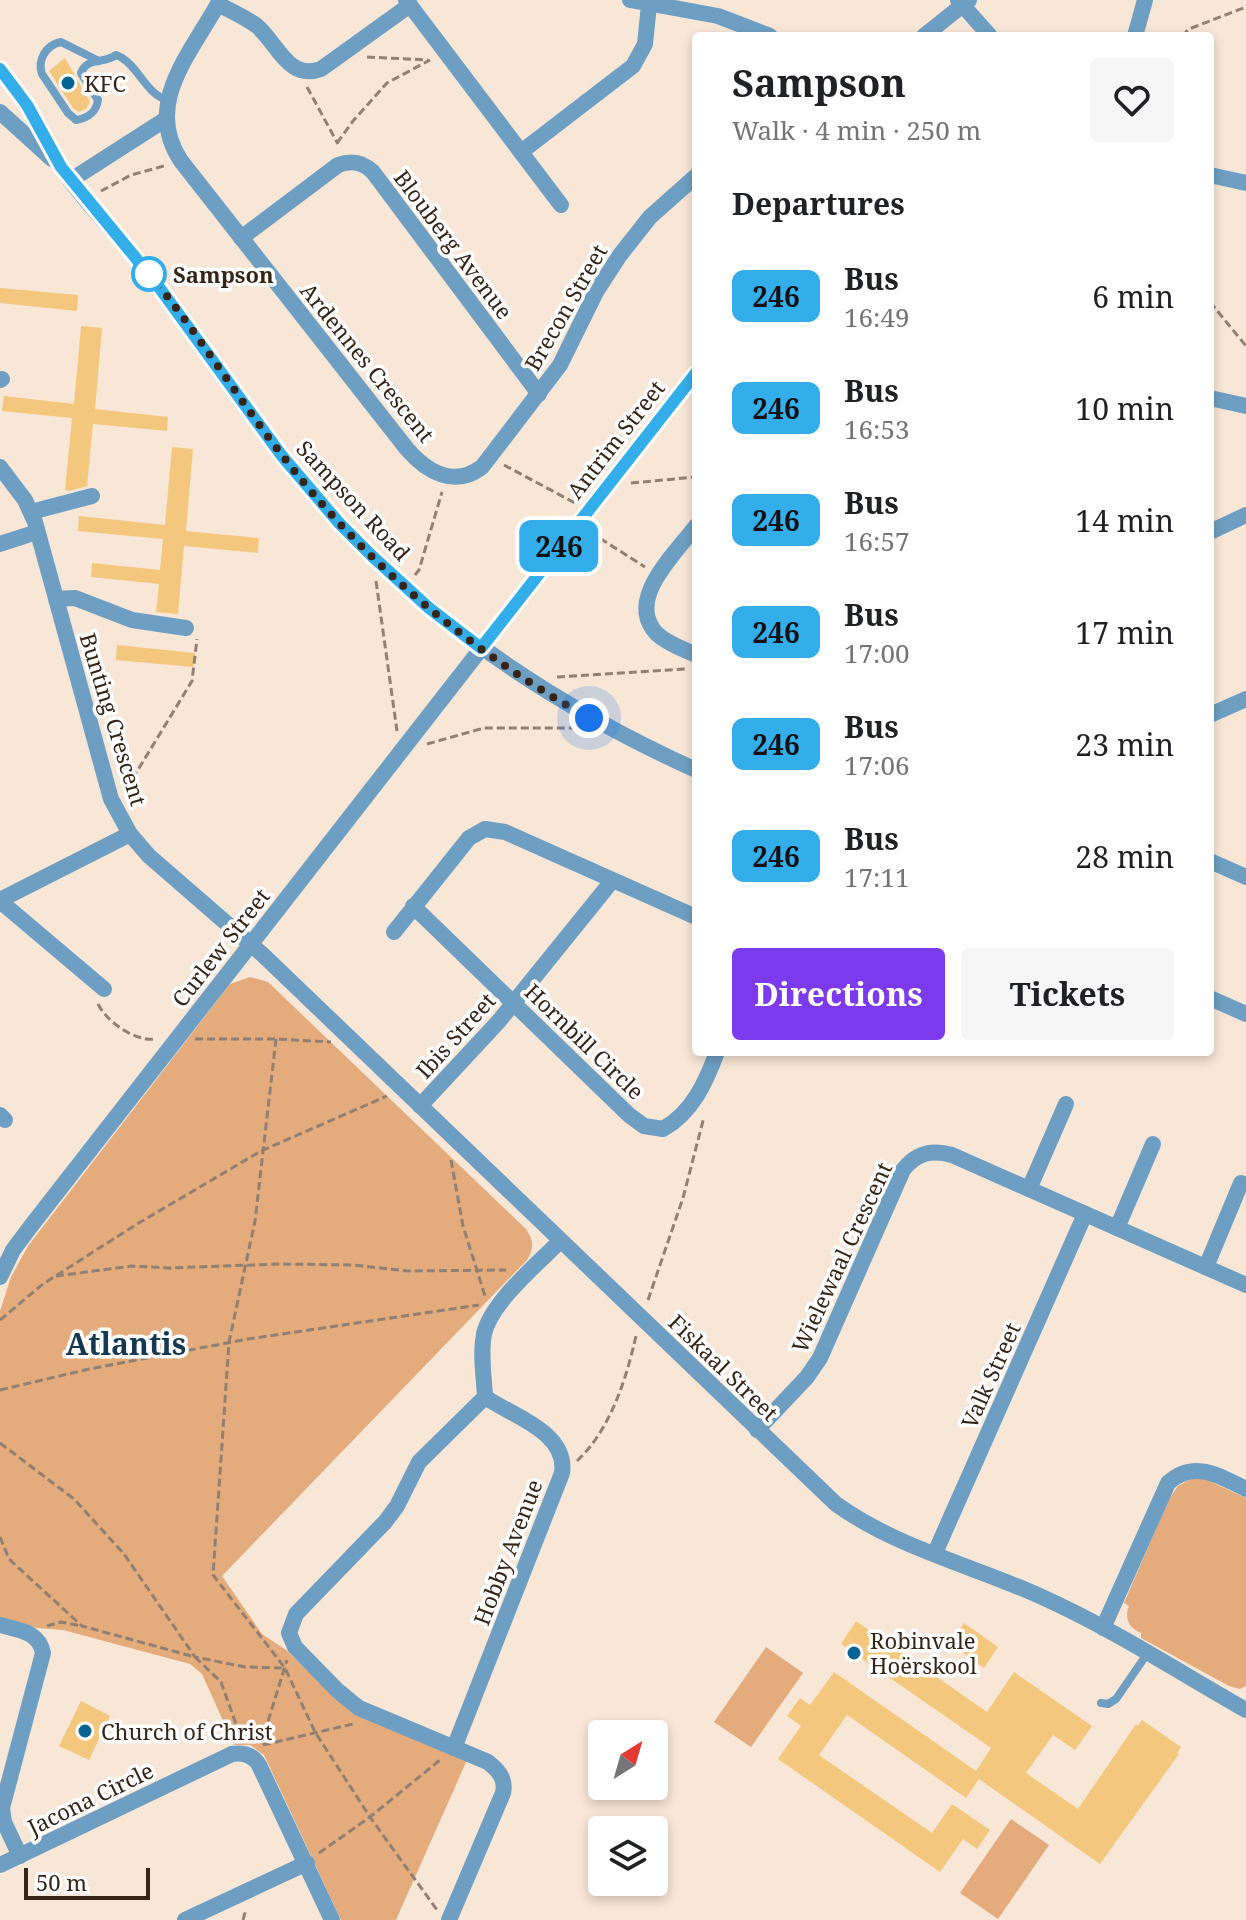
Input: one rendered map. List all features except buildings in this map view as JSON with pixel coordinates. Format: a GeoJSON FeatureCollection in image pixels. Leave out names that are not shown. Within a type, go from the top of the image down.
{"type":"FeatureCollection","features":[{"type":"Feature","properties":{"kind":"street"},"geometry":{"type":"LineString","coordinates":[[630,0],[718,16],[760,32]]}},
{"type":"Feature","properties":{"kind":"street"},"geometry":{"type":"LineString","coordinates":[[1136,32],[1145,0]]}},
{"type":"Feature","properties":{"kind":"street"},"geometry":{"type":"LineString","coordinates":[[219,2],[261,30],[289,64],[297,70],[310,72],[321,69],[408,2],[561,205]]}},
{"type":"Feature","properties":{"kind":"street","name":"Ardennes Crescent"},"geometry":{"type":"LineString","coordinates":[[219,2],[167,100],[170,141],[181,161],[407,449],[441,475]]}},
{"type":"Feature","properties":{"kind":"street"},"geometry":{"type":"LineString","coordinates":[[929,32],[963,2],[987,32]]}},
{"type":"Feature","properties":{"kind":"street"},"geometry":{"type":"LineString","coordinates":[[521,152],[633,66],[645,44],[649,5]]}},
{"type":"Feature","properties":{"kind":"street","name":"Sampson Road"},"geometry":{"type":"LineString","coordinates":[[0,69],[27,105],[66,174]]}},
{"type":"Feature","properties":{"kind":"street","name":"Sampson Road"},"geometry":{"type":"LineString","coordinates":[[0,112],[66,174],[153,279],[282,456],[340,524],[406,588],[481,648],[570,707],[692,768]]}},
{"type":"Feature","properties":{"kind":"street"},"geometry":{"type":"LineString","coordinates":[[66,174],[166,119]]}},
{"type":"Feature","properties":{"kind":"street"},"geometry":{"type":"LineString","coordinates":[[241,238],[345,162]]}},
{"type":"Feature","properties":{"kind":"street","name":"Blouberg Avenue"},"geometry":{"type":"LineString","coordinates":[[345,162],[363,164],[373,172],[539,394]]}},
{"type":"Feature","properties":{"kind":"street"},"geometry":{"type":"LineString","coordinates":[[1214,176],[1246,183]]}},
{"type":"Feature","properties":{"kind":"street","name":"Brecon Street"},"geometry":{"type":"LineString","coordinates":[[441,475],[457,478],[475,472],[490,458],[560,365],[596,292],[620,255],[650,217],[692,180]]}},
{"type":"Feature","properties":{"kind":"street","name":"Antrim Street"},"geometry":{"type":"LineString","coordinates":[[481,648],[692,378]]}},
{"type":"Feature","properties":{"kind":"street"},"geometry":{"type":"LineString","coordinates":[[1214,399],[1246,406]]}},
{"type":"Feature","properties":{"kind":"street","name":"Bunting Crescent"},"geometry":{"type":"LineString","coordinates":[[0,467],[31,512],[108,789],[130,834],[149,856],[250,943]]}},
{"type":"Feature","properties":{"kind":"street"},"geometry":{"type":"LineString","coordinates":[[31,512],[92,496]]}},
{"type":"Feature","properties":{"kind":"street"},"geometry":{"type":"LineString","coordinates":[[1214,530],[1246,515]]}},
{"type":"Feature","properties":{"kind":"street"},"geometry":{"type":"LineString","coordinates":[[692,531],[658,575],[648,595],[646,608],[654,630],[665,640],[692,653]]}},
{"type":"Feature","properties":{"kind":"street"},"geometry":{"type":"LineString","coordinates":[[0,544],[37,532]]}},
{"type":"Feature","properties":{"kind":"street"},"geometry":{"type":"LineString","coordinates":[[56,599],[75,598],[132,620],[186,628]]}},
{"type":"Feature","properties":{"kind":"street","name":"Curlew Street"},"geometry":{"type":"LineString","coordinates":[[0,1277],[13,1250],[31,1226],[481,648]]}},
{"type":"Feature","properties":{"kind":"street"},"geometry":{"type":"LineString","coordinates":[[1214,713],[1246,699]]}},
{"type":"Feature","properties":{"kind":"street"},"geometry":{"type":"LineString","coordinates":[[394,932],[469,838],[485,829],[505,832],[692,915]]}},
{"type":"Feature","properties":{"kind":"street"},"geometry":{"type":"LineString","coordinates":[[104,989],[0,900],[130,834]]}},
{"type":"Feature","properties":{"kind":"street"},"geometry":{"type":"LineString","coordinates":[[1214,863],[1246,877]]}},
{"type":"Feature","properties":{"kind":"street","name":"Ibis Street"},"geometry":{"type":"LineString","coordinates":[[420,1106],[515,1003],[612,881]]}},
{"type":"Feature","properties":{"kind":"street","name":"Hornbill Circle"},"geometry":{"type":"LineString","coordinates":[[413,906],[644,1126],[663,1129],[680,1117],[696,1098],[715,1056]]}},
{"type":"Feature","properties":{"kind":"street","name":"Fiskaal Street"},"geometry":{"type":"LineString","coordinates":[[250,943],[824,1494],[849,1514],[877,1530],[1044,1597],[1246,1710]]}},
{"type":"Feature","properties":{"kind":"street"},"geometry":{"type":"LineString","coordinates":[[1214,1000],[1246,1014]]}},
{"type":"Feature","properties":{"kind":"street"},"geometry":{"type":"LineString","coordinates":[[1029,1189],[1066,1104]]}},
{"type":"Feature","properties":{"kind":"street"},"geometry":{"type":"LineString","coordinates":[[1117,1228],[1153,1144]]}},
{"type":"Feature","properties":{"kind":"street","name":"Wielewaal Crescent"},"geometry":{"type":"LineString","coordinates":[[757,1430],[807,1377],[820,1358],[899,1179],[909,1162],[925,1153],[943,1152],[1246,1285]]}},
{"type":"Feature","properties":{"kind":"street"},"geometry":{"type":"LineString","coordinates":[[1206,1267],[1241,1183]]}},
{"type":"Feature","properties":{"kind":"street","name":"Valk Street"},"geometry":{"type":"LineString","coordinates":[[935,1553],[1085,1214]]}},
{"type":"Feature","properties":{"kind":"street"},"geometry":{"type":"LineString","coordinates":[[446,1920],[504,1787],[502,1776],[488,1762],[375,1716],[348,1700],[295,1647],[289,1633],[296,1614],[385,1522],[397,1506],[419,1462],[485,1397],[483,1344],[487,1323],[499,1305],[560,1241]]}},
{"type":"Feature","properties":{"kind":"street","name":"Hobby Avenue"},"geometry":{"type":"LineString","coordinates":[[454,1748],[562,1473],[560,1455],[552,1441],[526,1421],[485,1397]]}},
{"type":"Feature","properties":{"kind":"street"},"geometry":{"type":"LineString","coordinates":[[1103,1628],[1168,1483],[1182,1473],[1197,1470],[1212,1472],[1246,1489]]}},
{"type":"Feature","properties":{"kind":"street"},"geometry":{"type":"LineString","coordinates":[[0,1625],[33,1635],[40,1643],[42,1658],[2,1808],[4,1822],[20,1856]]}},
{"type":"Feature","properties":{"kind":"street"},"geometry":{"type":"LineString","coordinates":[[242,1753],[252,1757],[259,1765],[332,1920]]}},
{"type":"Feature","properties":{"kind":"street","name":"Jacona Circle"},"geometry":{"type":"LineString","coordinates":[[0,1865],[232,1754],[242,1753]]}},
{"type":"Feature","properties":{"kind":"street"},"geometry":{"type":"LineString","coordinates":[[185,1920],[307,1863]]}},
{"type":"Feature","properties":{"kind":"lane"},"geometry":{"type":"LineString","coordinates":[[99,61],[61,42],[51,46],[41,61],[42,74],[76,120],[91,115],[98,100],[81,73],[89,63],[108,61],[116,55],[126,61],[155,96],[167,100]]}},
{"type":"Feature","properties":{"kind":"lane"},"geometry":{"type":"LineString","coordinates":[[1101,1703],[1111,1704],[1116,1699],[1147,1654]]}},
{"type":"Feature","properties":{"kind":"path"},"geometry":{"type":"LineString","coordinates":[[1186,32],[1246,7]]}},
{"type":"Feature","properties":{"kind":"path"},"geometry":{"type":"LineString","coordinates":[[346,51],[350,56],[430,60]]}},
{"type":"Feature","properties":{"kind":"path"},"geometry":{"type":"LineString","coordinates":[[337,143],[387,83],[446,52]]}},
{"type":"Feature","properties":{"kind":"path"},"geometry":{"type":"LineString","coordinates":[[297,70],[345,162]]}},
{"type":"Feature","properties":{"kind":"path"},"geometry":{"type":"LineString","coordinates":[[87,199],[131,175],[181,161]]}},
{"type":"Feature","properties":{"kind":"path"},"geometry":{"type":"LineString","coordinates":[[1214,307],[1246,346]]}},
{"type":"Feature","properties":{"kind":"path"},"geometry":{"type":"LineString","coordinates":[[490,458],[587,510]]}},
{"type":"Feature","properties":{"kind":"path"},"geometry":{"type":"LineString","coordinates":[[406,588],[419,570],[441,475]]}},
{"type":"Feature","properties":{"kind":"path"},"geometry":{"type":"LineString","coordinates":[[612,479],[632,483],[692,477]]}},
{"type":"Feature","properties":{"kind":"path"},"geometry":{"type":"LineString","coordinates":[[576,524],[658,575]]}},
{"type":"Feature","properties":{"kind":"path"},"geometry":{"type":"LineString","coordinates":[[132,806],[133,778],[192,681],[198,630],[186,628]]}},
{"type":"Feature","properties":{"kind":"path"},"geometry":{"type":"LineString","coordinates":[[556,677],[692,668]]}},
{"type":"Feature","properties":{"kind":"path"},"geometry":{"type":"LineString","coordinates":[[104,989],[94,997],[100,1009],[127,1033],[146,1041],[178,1036],[200,1040],[276,1039],[335,1043],[344,1033]]}},
{"type":"Feature","properties":{"kind":"path"},"geometry":{"type":"LineString","coordinates":[[276,1039],[255,1221],[229,1342],[213,1575],[285,1668],[315,1732],[370,1817],[446,1920]]}},
{"type":"Feature","properties":{"kind":"path"},"geometry":{"type":"LineString","coordinates":[[0,1320],[56,1276],[261,1151],[389,1095],[399,1086]]}},
{"type":"Feature","properties":{"kind":"path"},"geometry":{"type":"LineString","coordinates":[[562,1473],[598,1439],[629,1368],[636,1335],[646,1323],[649,1296],[683,1198],[705,1113],[696,1098]]}},
{"type":"Feature","properties":{"kind":"path"},"geometry":{"type":"LineString","coordinates":[[0,1390],[229,1342],[487,1303],[463,1226],[449,1152],[458,1142]]}},
{"type":"Feature","properties":{"kind":"path"},"geometry":{"type":"LineString","coordinates":[[56,1276],[132,1266],[354,1265],[407,1271],[522,1270],[529,1274]]}},
{"type":"Feature","properties":{"kind":"path"},"geometry":{"type":"LineString","coordinates":[[0,1443],[74,1499],[124,1554],[195,1657],[221,1682],[242,1742],[242,1753]]}},
{"type":"Feature","properties":{"kind":"path"},"geometry":{"type":"LineString","coordinates":[[0,1537],[9,1559],[82,1626]]}},
{"type":"Feature","properties":{"kind":"path"},"geometry":{"type":"LineString","coordinates":[[33,1635],[37,1628],[61,1622],[195,1657],[245,1667],[285,1668]]}},
{"type":"Feature","properties":{"kind":"path"},"geometry":{"type":"LineString","coordinates":[[295,1647],[288,1657],[260,1746],[363,1722],[375,1716]]}},
{"type":"Feature","properties":{"kind":"path"},"geometry":{"type":"LineString","coordinates":[[307,1863],[370,1817],[454,1748]]}},
{"type":"Feature","properties":{"kind":"shaded area"},"geometry":{"type":"Polygon","coordinates":[[[250,977],[268,982],[526,1229],[532,1241],[527,1260],[222,1576],[262,1634],[286,1650],[340,1702],[467,1760],[396,1920],[341,1920],[264,1755],[250,1745],[234,1745],[202,1674],[190,1664],[63,1630],[37,1628],[0,1618],[0,1311],[11,1277],[28,1246],[230,984],[250,977]]]}},
{"type":"Feature","properties":{"kind":"shaded area"},"geometry":{"type":"Polygon","coordinates":[[[1191,1479],[1205,1479],[1246,1498],[1246,1686],[1240,1689],[1141,1638],[1141,1633],[1127,1618],[1129,1606],[1124,1603],[1169,1499],[1178,1486],[1191,1479]]]}},
{"type":"Feature","properties":{"kind":"shaded area"},"geometry":{"type":"Polygon","coordinates":[[[766,1647],[803,1673],[751,1747],[714,1722],[766,1647]]]}},
{"type":"Feature","properties":{"kind":"shaded area"},"geometry":{"type":"Polygon","coordinates":[[[1011,1819],[1049,1845],[998,1919],[960,1893],[1011,1819]]]}},
{"type":"Feature","properties":{"kind":"bus line","name":"246"},"geometry":{"type":"LineString","coordinates":[[0,69],[27,105],[61,167],[153,279],[310,490],[406,588],[481,648],[692,378]]}},
{"type":"Feature","properties":{"kind":"place","name":"KFC"},"geometry":{"type":"Point","coordinates":[68,83]}},
{"type":"Feature","properties":{"kind":"place","name":"Sampson"},"geometry":{"type":"Point","coordinates":[149,274]}},
{"type":"Feature","properties":{"kind":"place","name":"Robinvale Hoërskool"},"geometry":{"type":"Point","coordinates":[854,1653]}},
{"type":"Feature","properties":{"kind":"place","name":"Church of Christ"},"geometry":{"type":"Point","coordinates":[85,1731]}},
{"type":"Feature","properties":{"kind":"district","name":"Atlantis"},"geometry":{"type":"Point","coordinates":[126,1343]}},
{"type":"Feature","properties":{"kind":"route"},"geometry":{"type":"LineString","coordinates":[[149,274],[282,456],[340,524],[406,588],[452,627],[525,679],[589,718]]}}]}
